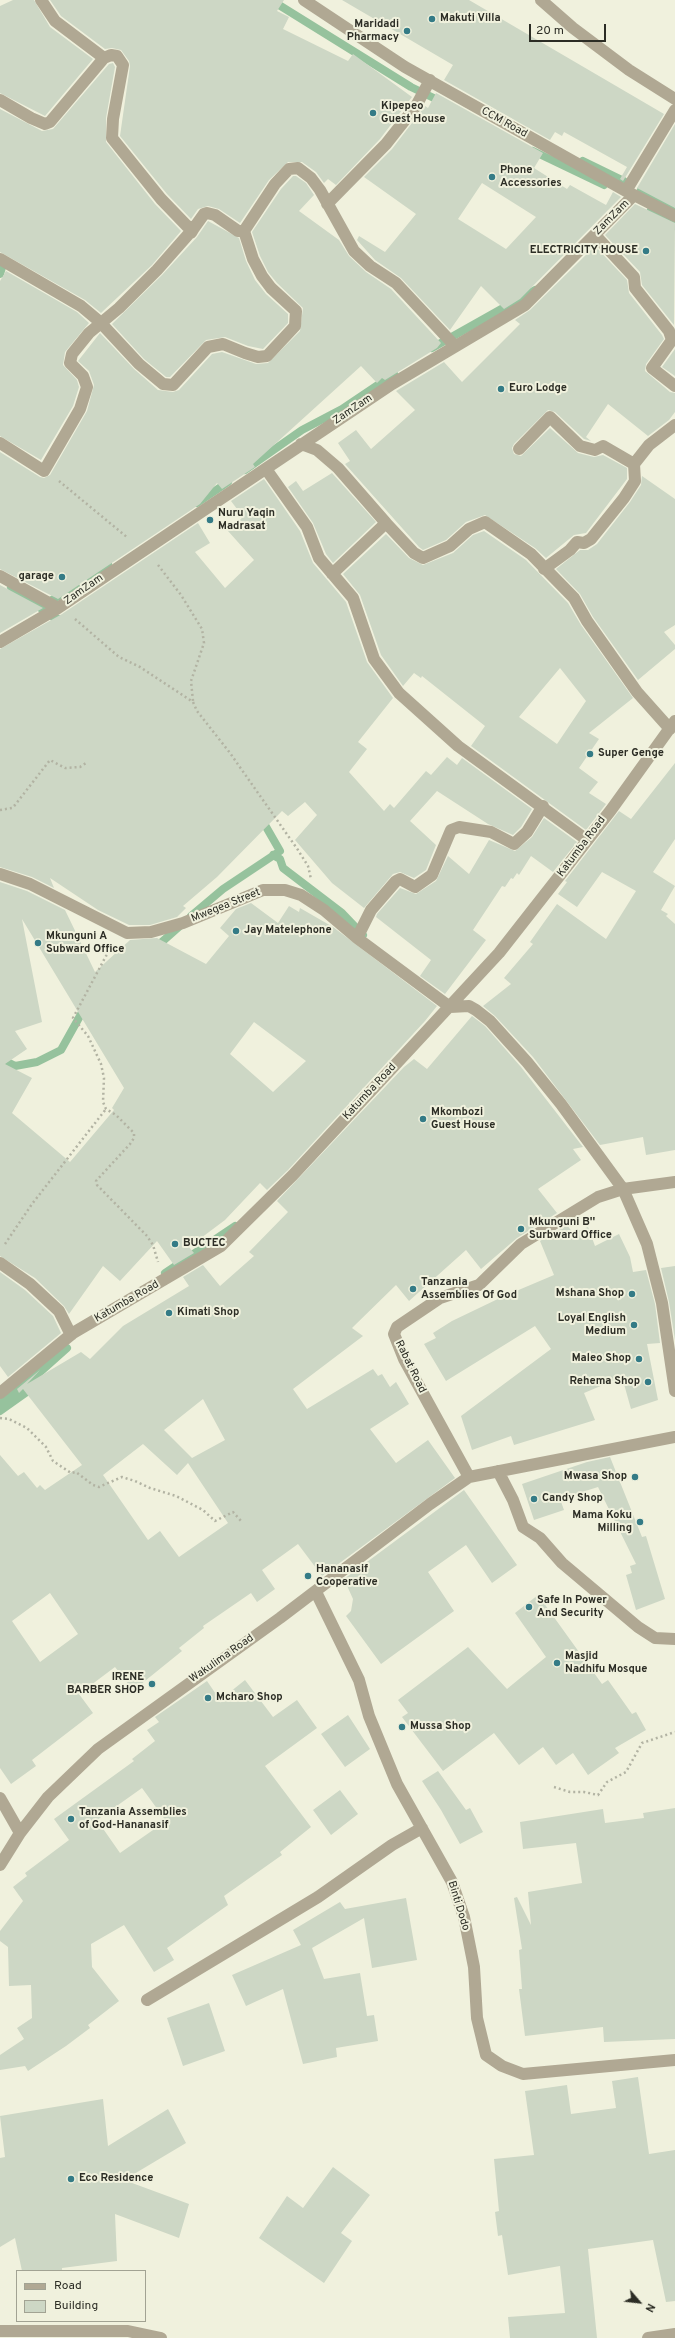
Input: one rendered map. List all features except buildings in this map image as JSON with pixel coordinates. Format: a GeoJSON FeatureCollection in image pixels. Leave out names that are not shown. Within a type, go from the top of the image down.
{"type":"FeatureCollection","features":[{"type":"Feature","properties":{"kind":"street"},"geometry":{"type":"LineString","coordinates":[[42,0],[43,6],[55,21],[104,58]]}},
{"type":"Feature","properties":{"kind":"street","name":"CCM Road"},"geometry":{"type":"LineString","coordinates":[[304,0],[405,67],[430,80],[495,119],[675,216]]}},
{"type":"Feature","properties":{"kind":"street"},"geometry":{"type":"LineString","coordinates":[[541,0],[573,28],[629,70],[675,99]]}},
{"type":"Feature","properties":{"kind":"street"},"geometry":{"type":"LineString","coordinates":[[0,100],[31,118],[46,124],[50,122],[104,58],[111,54],[117,56],[123,65],[113,119],[112,138],[161,200],[187,226],[194,228]]}},
{"type":"Feature","properties":{"kind":"street"},"geometry":{"type":"LineString","coordinates":[[327,204],[386,144],[416,106],[430,80]]}},
{"type":"Feature","properties":{"kind":"street"},"geometry":{"type":"LineString","coordinates":[[630,193],[675,110]]}},
{"type":"Feature","properties":{"kind":"street"},"geometry":{"type":"LineString","coordinates":[[244,231],[275,184],[289,169],[298,168],[311,178],[354,251],[370,266],[396,283],[455,346]]}},
{"type":"Feature","properties":{"kind":"street","name":"ZamZam"},"geometry":{"type":"LineString","coordinates":[[0,642],[58,608],[144,548],[266,469],[392,384],[525,305],[595,235],[630,193]]}},
{"type":"Feature","properties":{"kind":"street"},"geometry":{"type":"LineString","coordinates":[[0,443],[44,471],[80,409],[87,386],[83,376],[74,368],[70,359],[78,345],[100,322],[119,308],[157,270],[194,228],[204,214],[211,214],[238,231],[244,231]]}},
{"type":"Feature","properties":{"kind":"street"},"geometry":{"type":"LineString","coordinates":[[1,260],[73,300],[100,322],[139,364],[163,384],[172,385],[208,347],[216,344],[223,344],[258,356],[267,356],[295,326],[296,311],[271,288],[262,276],[244,231]]}},
{"type":"Feature","properties":{"kind":"street"},"geometry":{"type":"LineString","coordinates":[[595,235],[634,277],[635,288],[664,323],[674,340],[652,368],[675,386]]}},
{"type":"Feature","properties":{"kind":"street"},"geometry":{"type":"LineString","coordinates":[[519,449],[550,417],[580,446],[595,450],[603,446],[634,464]]}},
{"type":"Feature","properties":{"kind":"street"},"geometry":{"type":"LineString","coordinates":[[544,569],[570,550],[577,542],[584,543],[591,538],[624,498],[635,481],[634,464],[649,445],[675,425]]}},
{"type":"Feature","properties":{"kind":"street"},"geometry":{"type":"LineString","coordinates":[[301,444],[317,450],[338,468],[414,553],[423,558],[450,546],[469,529],[485,522],[531,554],[574,598],[586,621],[637,692],[672,725]]}},
{"type":"Feature","properties":{"kind":"street"},"geometry":{"type":"LineString","coordinates":[[266,469],[307,527],[313,539],[314,549],[352,598],[374,659],[399,693],[458,746],[543,806],[587,840]]}},
{"type":"Feature","properties":{"kind":"street"},"geometry":{"type":"LineString","coordinates":[[332,574],[386,523]]}},
{"type":"Feature","properties":{"kind":"street"},"geometry":{"type":"LineString","coordinates":[[0,576],[58,608]]}},
{"type":"Feature","properties":{"kind":"street","name":"Katumba Road"},"geometry":{"type":"LineString","coordinates":[[0,1393],[71,1335],[221,1246],[293,1175],[500,954],[672,725]]}},
{"type":"Feature","properties":{"kind":"street"},"geometry":{"type":"LineString","coordinates":[[357,938],[371,910],[396,880],[400,879],[415,887],[429,880],[436,868],[451,830],[459,827],[491,832],[514,844],[527,832],[543,806]]}},
{"type":"Feature","properties":{"kind":"street","name":"Mwegea Street"},"geometry":{"type":"LineString","coordinates":[[0,874],[30,884],[128,933],[151,932],[184,923],[263,890],[285,890],[301,895],[329,914],[357,938],[450,1007]]}},
{"type":"Feature","properties":{"kind":"street"},"geometry":{"type":"LineString","coordinates":[[450,1007],[469,1006],[494,1025],[527,1062],[561,1104],[623,1189],[647,1244],[662,1303],[675,1391]]}},
{"type":"Feature","properties":{"kind":"street","name":"Rabat Road"},"geometry":{"type":"LineString","coordinates":[[469,1477],[404,1359],[394,1334],[397,1327],[440,1298],[479,1285],[521,1244],[598,1197],[623,1189],[675,1182]]}},
{"type":"Feature","properties":{"kind":"street"},"geometry":{"type":"LineString","coordinates":[[0,1263],[30,1284],[59,1311],[71,1335]]}},
{"type":"Feature","properties":{"kind":"street"},"geometry":{"type":"LineString","coordinates":[[469,1477],[498,1470],[675,1437]]}},
{"type":"Feature","properties":{"kind":"street"},"geometry":{"type":"LineString","coordinates":[[498,1470],[513,1500],[523,1527],[540,1538],[562,1563],[638,1628],[655,1638],[675,1639]]}},
{"type":"Feature","properties":{"kind":"street","name":"Wakulima Road"},"geometry":{"type":"LineString","coordinates":[[0,1865],[20,1833],[48,1797],[70,1774],[98,1749],[316,1592],[430,1504],[469,1477]]}},
{"type":"Feature","properties":{"kind":"street","name":"Binti Dodo"},"geometry":{"type":"LineString","coordinates":[[316,1592],[359,1680],[369,1716],[397,1784],[452,1882],[464,1917],[474,1967],[477,2018],[486,2055],[502,2066],[523,2074],[675,2060]]}},
{"type":"Feature","properties":{"kind":"street"},"geometry":{"type":"LineString","coordinates":[[0,1798],[20,1833]]}},
{"type":"Feature","properties":{"kind":"street"},"geometry":{"type":"LineString","coordinates":[[147,2000],[318,1897],[392,1845],[422,1828]]}},
{"type":"Feature","properties":{"kind":"street"},"geometry":{"type":"LineString","coordinates":[[0,2332],[128,2331],[161,2338]]}},
{"type":"Feature","properties":{"kind":"street"},"geometry":{"type":"LineString","coordinates":[[648,2338],[675,2334]]}},
{"type":"Feature","properties":{"kind":"path"},"geometry":{"type":"LineString","coordinates":[[44,471],[54,476],[132,542],[144,548],[181,595],[202,628],[204,643],[191,681],[193,702]]}},
{"type":"Feature","properties":{"kind":"path"},"geometry":{"type":"LineString","coordinates":[[58,608],[76,619],[119,658],[140,667],[193,702],[308,866],[311,878],[301,895]]}},
{"type":"Feature","properties":{"kind":"path"},"geometry":{"type":"LineString","coordinates":[[0,810],[12,808],[16,805],[50,760],[66,768],[80,767],[86,763]]}},
{"type":"Feature","properties":{"kind":"path"},"geometry":{"type":"LineString","coordinates":[[128,933],[106,956],[73,1018],[88,1036],[101,1064],[104,1078],[103,1102],[106,1109],[130,1126],[134,1138],[96,1181],[97,1185],[147,1236],[153,1245],[163,1281]]}},
{"type":"Feature","properties":{"kind":"path"},"geometry":{"type":"LineString","coordinates":[[1,1249],[32,1204],[106,1109]]}},
{"type":"Feature","properties":{"kind":"path"},"geometry":{"type":"LineString","coordinates":[[0,1418],[9,1418],[27,1428],[46,1447],[53,1461],[71,1473],[76,1472],[93,1485],[99,1487],[122,1477],[135,1480],[150,1488],[176,1496],[203,1510],[215,1521],[233,1512],[241,1521]]}},
{"type":"Feature","properties":{"kind":"path"},"geometry":{"type":"LineString","coordinates":[[554,1787],[570,1792],[584,1792],[598,1795],[607,1782],[626,1772],[642,1743],[675,1732]]}},
{"type":"Feature","properties":{"kind":"waterway"},"geometry":{"type":"LineString","coordinates":[[271,0],[411,87],[442,102]]}},
{"type":"Feature","properties":{"kind":"waterway"},"geometry":{"type":"LineString","coordinates":[[533,151],[604,185]]}},
{"type":"Feature","properties":{"kind":"waterway"},"geometry":{"type":"LineString","coordinates":[[583,161],[624,181]]}},
{"type":"Feature","properties":{"kind":"waterway"},"geometry":{"type":"LineString","coordinates":[[641,190],[675,209]]}},
{"type":"Feature","properties":{"kind":"waterway"},"geometry":{"type":"LineString","coordinates":[[651,210],[675,226]]}},
{"type":"Feature","properties":{"kind":"waterway"},"geometry":{"type":"LineString","coordinates":[[0,262],[3,264],[0,274]]}},
{"type":"Feature","properties":{"kind":"waterway"},"geometry":{"type":"LineString","coordinates":[[432,348],[535,290]]}},
{"type":"Feature","properties":{"kind":"waterway"},"geometry":{"type":"LineString","coordinates":[[245,470],[302,430],[342,409],[394,374]]}},
{"type":"Feature","properties":{"kind":"waterway"},"geometry":{"type":"LineString","coordinates":[[197,503],[228,482]]}},
{"type":"Feature","properties":{"kind":"waterway"},"geometry":{"type":"LineString","coordinates":[[44,608],[47,603],[72,588],[86,583],[108,564]]}},
{"type":"Feature","properties":{"kind":"waterway"},"geometry":{"type":"LineString","coordinates":[[11,587],[53,617],[65,621]]}},
{"type":"Feature","properties":{"kind":"waterway"},"geometry":{"type":"LineString","coordinates":[[191,916],[223,889],[280,851],[261,818]]}},
{"type":"Feature","properties":{"kind":"waterway"},"geometry":{"type":"LineString","coordinates":[[273,855],[280,859],[283,868],[342,913],[363,935]]}},
{"type":"Feature","properties":{"kind":"waterway"},"geometry":{"type":"LineString","coordinates":[[155,948],[181,925]]}},
{"type":"Feature","properties":{"kind":"waterway"},"geometry":{"type":"LineString","coordinates":[[0,1058],[15,1066],[37,1062],[61,1050],[85,1007]]}},
{"type":"Feature","properties":{"kind":"waterway"},"geometry":{"type":"LineString","coordinates":[[165,1273],[235,1226]]}},
{"type":"Feature","properties":{"kind":"waterway"},"geometry":{"type":"LineString","coordinates":[[0,1403],[39,1373],[67,1348]]}},
{"type":"Feature","properties":{"kind":"waterway"},"geometry":{"type":"LineString","coordinates":[[0,1411],[31,1389]]}},
{"type":"Feature","properties":{"kind":"place","name":"Makuti Villa"},"geometry":{"type":"Point","coordinates":[432,19]}},
{"type":"Feature","properties":{"kind":"place","name":"Maridadi Pharmacy"},"geometry":{"type":"Point","coordinates":[407,31]}},
{"type":"Feature","properties":{"kind":"place","name":"Kipepeo Guest House"},"geometry":{"type":"Point","coordinates":[373,113]}},
{"type":"Feature","properties":{"kind":"place","name":"Phone Accessories"},"geometry":{"type":"Point","coordinates":[492,177]}},
{"type":"Feature","properties":{"kind":"place","name":"ELECTRICITY HOUSE"},"geometry":{"type":"Point","coordinates":[646,251]}},
{"type":"Feature","properties":{"kind":"place","name":"Euro Lodge"},"geometry":{"type":"Point","coordinates":[501,389]}},
{"type":"Feature","properties":{"kind":"place","name":"Nuru Yaqin Madrasat"},"geometry":{"type":"Point","coordinates":[210,520]}},
{"type":"Feature","properties":{"kind":"place","name":"garage"},"geometry":{"type":"Point","coordinates":[62,577]}},
{"type":"Feature","properties":{"kind":"place","name":"Super Genge"},"geometry":{"type":"Point","coordinates":[590,754]}},
{"type":"Feature","properties":{"kind":"place","name":"Jay Matelephone"},"geometry":{"type":"Point","coordinates":[236,931]}},
{"type":"Feature","properties":{"kind":"place","name":"Mkunguni A Subward Office"},"geometry":{"type":"Point","coordinates":[38,943]}},
{"type":"Feature","properties":{"kind":"place","name":"Mkombozi Guest House"},"geometry":{"type":"Point","coordinates":[423,1119]}},
{"type":"Feature","properties":{"kind":"place","name":"Mkunguni B'' Surbward Office"},"geometry":{"type":"Point","coordinates":[521,1229]}},
{"type":"Feature","properties":{"kind":"place","name":"BUCTEC"},"geometry":{"type":"Point","coordinates":[175,1244]}},
{"type":"Feature","properties":{"kind":"place","name":"Tanzania Assemblies Of God"},"geometry":{"type":"Point","coordinates":[413,1289]}},
{"type":"Feature","properties":{"kind":"place","name":"Mshana Shop"},"geometry":{"type":"Point","coordinates":[632,1294]}},
{"type":"Feature","properties":{"kind":"place","name":"Kimati Shop"},"geometry":{"type":"Point","coordinates":[169,1313]}},
{"type":"Feature","properties":{"kind":"place","name":"Loyal English Medium"},"geometry":{"type":"Point","coordinates":[634,1325]}},
{"type":"Feature","properties":{"kind":"place","name":"Maleo Shop"},"geometry":{"type":"Point","coordinates":[639,1359]}},
{"type":"Feature","properties":{"kind":"place","name":"Rehema Shop"},"geometry":{"type":"Point","coordinates":[648,1382]}},
{"type":"Feature","properties":{"kind":"place","name":"Mwasa Shop"},"geometry":{"type":"Point","coordinates":[635,1477]}},
{"type":"Feature","properties":{"kind":"place","name":"Candy Shop"},"geometry":{"type":"Point","coordinates":[534,1499]}},
{"type":"Feature","properties":{"kind":"place","name":"Mama Koku Milling"},"geometry":{"type":"Point","coordinates":[640,1522]}},
{"type":"Feature","properties":{"kind":"place","name":"Hananasif Cooperative"},"geometry":{"type":"Point","coordinates":[308,1576]}},
{"type":"Feature","properties":{"kind":"place","name":"Safe In Power And Security"},"geometry":{"type":"Point","coordinates":[529,1607]}},
{"type":"Feature","properties":{"kind":"place","name":"Masjid Nadhifu Mosque"},"geometry":{"type":"Point","coordinates":[557,1663]}},
{"type":"Feature","properties":{"kind":"place","name":"IRENE BARBER SHOP"},"geometry":{"type":"Point","coordinates":[152,1684]}},
{"type":"Feature","properties":{"kind":"place","name":"Mcharo Shop"},"geometry":{"type":"Point","coordinates":[208,1698]}},
{"type":"Feature","properties":{"kind":"place","name":"Mussa Shop"},"geometry":{"type":"Point","coordinates":[402,1727]}},
{"type":"Feature","properties":{"kind":"place","name":"Tanzania Assemblies of God-Hananasif"},"geometry":{"type":"Point","coordinates":[71,1819]}},
{"type":"Feature","properties":{"kind":"place","name":"Eco Residence"},"geometry":{"type":"Point","coordinates":[71,2179]}}]}
